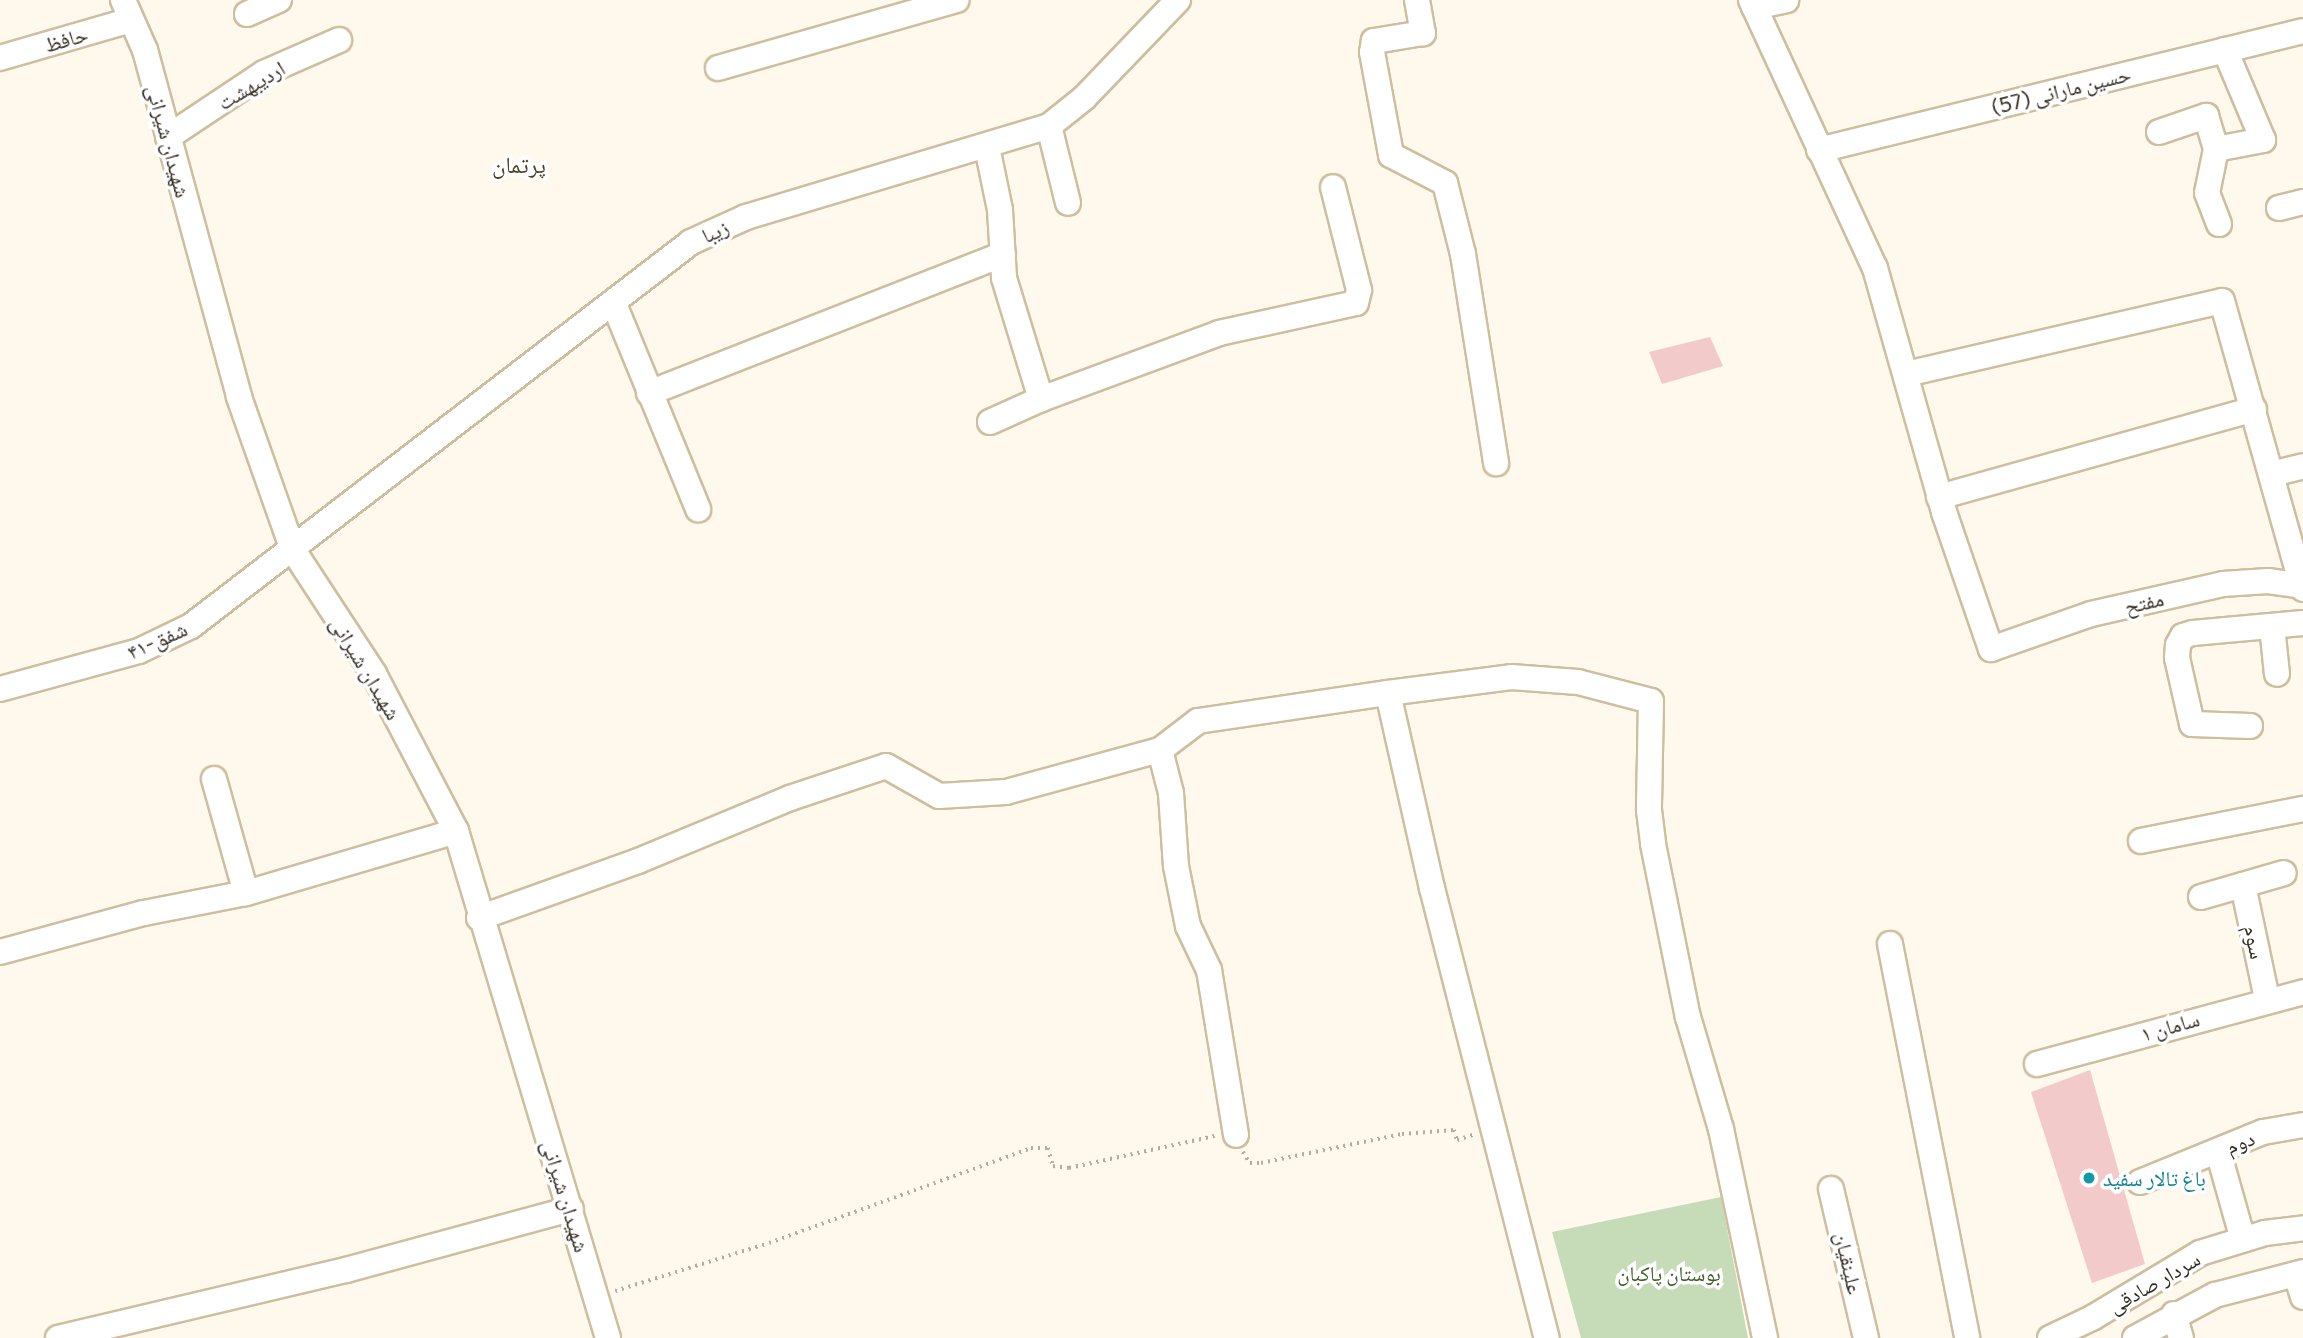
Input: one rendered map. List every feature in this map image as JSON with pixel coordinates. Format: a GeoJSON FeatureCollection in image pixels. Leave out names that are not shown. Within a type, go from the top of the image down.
{"type":"FeatureCollection","features":[{"type":"Feature","properties":{"kind":"street"},"geometry":{"type":"LineString","coordinates":[[247,14],[279,0]]}},
{"type":"Feature","properties":{"kind":"street"},"geometry":{"type":"LineString","coordinates":[[718,68],[956,0]]}},
{"type":"Feature","properties":{"kind":"street","name":"زیبا"},"geometry":{"type":"LineString","coordinates":[[293,550],[416,450],[614,304],[691,242],[746,217],[987,147],[1049,126],[1084,98],[1178,0]]}},
{"type":"Feature","properties":{"kind":"street"},"geometry":{"type":"LineString","coordinates":[[1418,0],[1423,33],[1374,41],[1372,52],[1391,155],[1445,183],[1463,254],[1496,463]]}},
{"type":"Feature","properties":{"kind":"street"},"geometry":{"type":"LineString","coordinates":[[1786,0],[1752,4],[1875,268],[1940,497],[2253,409]]}},
{"type":"Feature","properties":{"kind":"street","name":"حافظ"},"geometry":{"type":"LineString","coordinates":[[0,58],[127,10]]}},
{"type":"Feature","properties":{"kind":"street","name":"شهیدان شیرانی"},"geometry":{"type":"LineString","coordinates":[[127,10],[145,50],[239,397],[293,550],[374,674],[456,831],[479,918],[571,1209],[607,1338]]}},
{"type":"Feature","properties":{"kind":"street","name":"حسین مارانی (57)"},"geometry":{"type":"LineString","coordinates":[[1819,150],[2303,31]]}},
{"type":"Feature","properties":{"kind":"street","name":"اردیبهشت"},"geometry":{"type":"LineString","coordinates":[[168,137],[264,73],[338,40]]}},
{"type":"Feature","properties":{"kind":"street"},"geometry":{"type":"LineString","coordinates":[[2216,149],[2263,139],[2225,50]]}},
{"type":"Feature","properties":{"kind":"street"},"geometry":{"type":"LineString","coordinates":[[2159,132],[2206,116],[2216,149],[2207,193],[2218,224]]}},
{"type":"Feature","properties":{"kind":"street"},"geometry":{"type":"LineString","coordinates":[[1049,126],[1068,203]]}},
{"type":"Feature","properties":{"kind":"street"},"geometry":{"type":"LineString","coordinates":[[987,147],[1000,209],[1004,278],[1041,399]]}},
{"type":"Feature","properties":{"kind":"street"},"geometry":{"type":"LineString","coordinates":[[990,422],[1041,399],[1219,333],[1356,303],[1359,290],[1333,187]]}},
{"type":"Feature","properties":{"kind":"street"},"geometry":{"type":"LineString","coordinates":[[649,394],[1003,254]]}},
{"type":"Feature","properties":{"kind":"street"},"geometry":{"type":"LineString","coordinates":[[1906,374],[2222,300],[2303,587]]}},
{"type":"Feature","properties":{"kind":"street"},"geometry":{"type":"LineString","coordinates":[[614,304],[698,509]]}},
{"type":"Feature","properties":{"kind":"street"},"geometry":{"type":"LineString","coordinates":[[2272,474],[2303,466]]}},
{"type":"Feature","properties":{"kind":"street","name":"مفتح"},"geometry":{"type":"LineString","coordinates":[[1940,497],[1991,649],[2091,614],[2223,584],[2268,580],[2303,587]]}},
{"type":"Feature","properties":{"kind":"street","name":"شفق-۴۱"},"geometry":{"type":"LineString","coordinates":[[0,689],[139,651],[191,626],[293,550]]}},
{"type":"Feature","properties":{"kind":"street"},"geometry":{"type":"LineString","coordinates":[[2250,726],[2192,724],[2177,658],[2178,645],[2183,636],[2193,634],[2303,623]]}},
{"type":"Feature","properties":{"kind":"street"},"geometry":{"type":"LineString","coordinates":[[2272,626],[2277,674]]}},
{"type":"Feature","properties":{"kind":"street"},"geometry":{"type":"LineString","coordinates":[[479,918],[638,861],[790,797],[886,766],[939,796],[1006,792],[1160,750],[1198,721],[1388,693],[1511,677],[1578,682],[1651,701],[1649,810],[1653,844],[1688,1017],[1719,1118],[1765,1338]]}},
{"type":"Feature","properties":{"kind":"street"},"geometry":{"type":"LineString","coordinates":[[1388,693],[1493,1129],[1547,1338]]}},
{"type":"Feature","properties":{"kind":"street"},"geometry":{"type":"LineString","coordinates":[[1160,750],[1171,793],[1176,866],[1188,926],[1209,970],[1236,1135]]}},
{"type":"Feature","properties":{"kind":"street"},"geometry":{"type":"LineString","coordinates":[[214,779],[246,893]]}},
{"type":"Feature","properties":{"kind":"street"},"geometry":{"type":"LineString","coordinates":[[2141,841],[2303,809]]}},
{"type":"Feature","properties":{"kind":"street"},"geometry":{"type":"LineString","coordinates":[[0,951],[144,913],[246,893],[456,831]]}},
{"type":"Feature","properties":{"kind":"street"},"geometry":{"type":"LineString","coordinates":[[2201,897],[2284,873]]}},
{"type":"Feature","properties":{"kind":"street","name":"سوم"},"geometry":{"type":"LineString","coordinates":[[2243,885],[2267,999]]}},
{"type":"Feature","properties":{"kind":"street"},"geometry":{"type":"LineString","coordinates":[[1890,944],[1967,1338]]}},
{"type":"Feature","properties":{"kind":"street","name":"سامان ۱"},"geometry":{"type":"LineString","coordinates":[[2038,1064],[2267,999],[2303,992]]}},
{"type":"Feature","properties":{"kind":"street","name":"دوم"},"geometry":{"type":"LineString","coordinates":[[2140,1182],[2263,1132],[2303,1125]]}},
{"type":"Feature","properties":{"kind":"street"},"geometry":{"type":"LineString","coordinates":[[2218,1151],[2243,1240]]}},
{"type":"Feature","properties":{"kind":"street","name":"علینقیان"},"geometry":{"type":"LineString","coordinates":[[1831,1189],[1866,1338]]}},
{"type":"Feature","properties":{"kind":"street"},"geometry":{"type":"LineString","coordinates":[[58,1338],[346,1270],[571,1209]]}},
{"type":"Feature","properties":{"kind":"street","name":"سردار صادقی"},"geometry":{"type":"LineString","coordinates":[[2050,1338],[2200,1253],[2243,1240],[2303,1228]]}},
{"type":"Feature","properties":{"kind":"street"},"geometry":{"type":"LineString","coordinates":[[2135,1338],[2174,1314],[2215,1295],[2301,1281]]}},
{"type":"Feature","properties":{"kind":"street"},"geometry":{"type":"LineString","coordinates":[[2174,1314],[2181,1338]]}},
{"type":"Feature","properties":{"kind":"path"},"geometry":{"type":"LineString","coordinates":[[596,1296],[696,1268],[1031,1147],[1048,1148],[1053,1166],[1069,1168],[1153,1147],[1236,1135],[1250,1163],[1261,1163],[1402,1134],[1454,1130],[1457,1140],[1493,1129]]}},
{"type":"Feature","properties":{"kind":"green space","name":"بوستان پاکبان"},"geometry":{"type":"Polygon","coordinates":[[[1721,1197],[1748,1338],[1581,1338],[1552,1232],[1721,1197]]]}},
{"type":"Feature","properties":{"kind":"building"},"geometry":{"type":"Polygon","coordinates":[[[1710,337],[1723,366],[1662,384],[1649,352],[1710,337]]]}},
{"type":"Feature","properties":{"kind":"building","name":"باغ تالار سفید"},"geometry":{"type":"Polygon","coordinates":[[[2090,1070],[2145,1264],[2092,1283],[2031,1092],[2090,1070]]]}},
{"type":"Feature","properties":{"kind":"place","name":"باغ تالار سفید"},"geometry":{"type":"Point","coordinates":[2089,1178]}},
{"type":"Feature","properties":{"kind":"district","name":"پرتمان"},"geometry":{"type":"Point","coordinates":[519,164]}}]}
